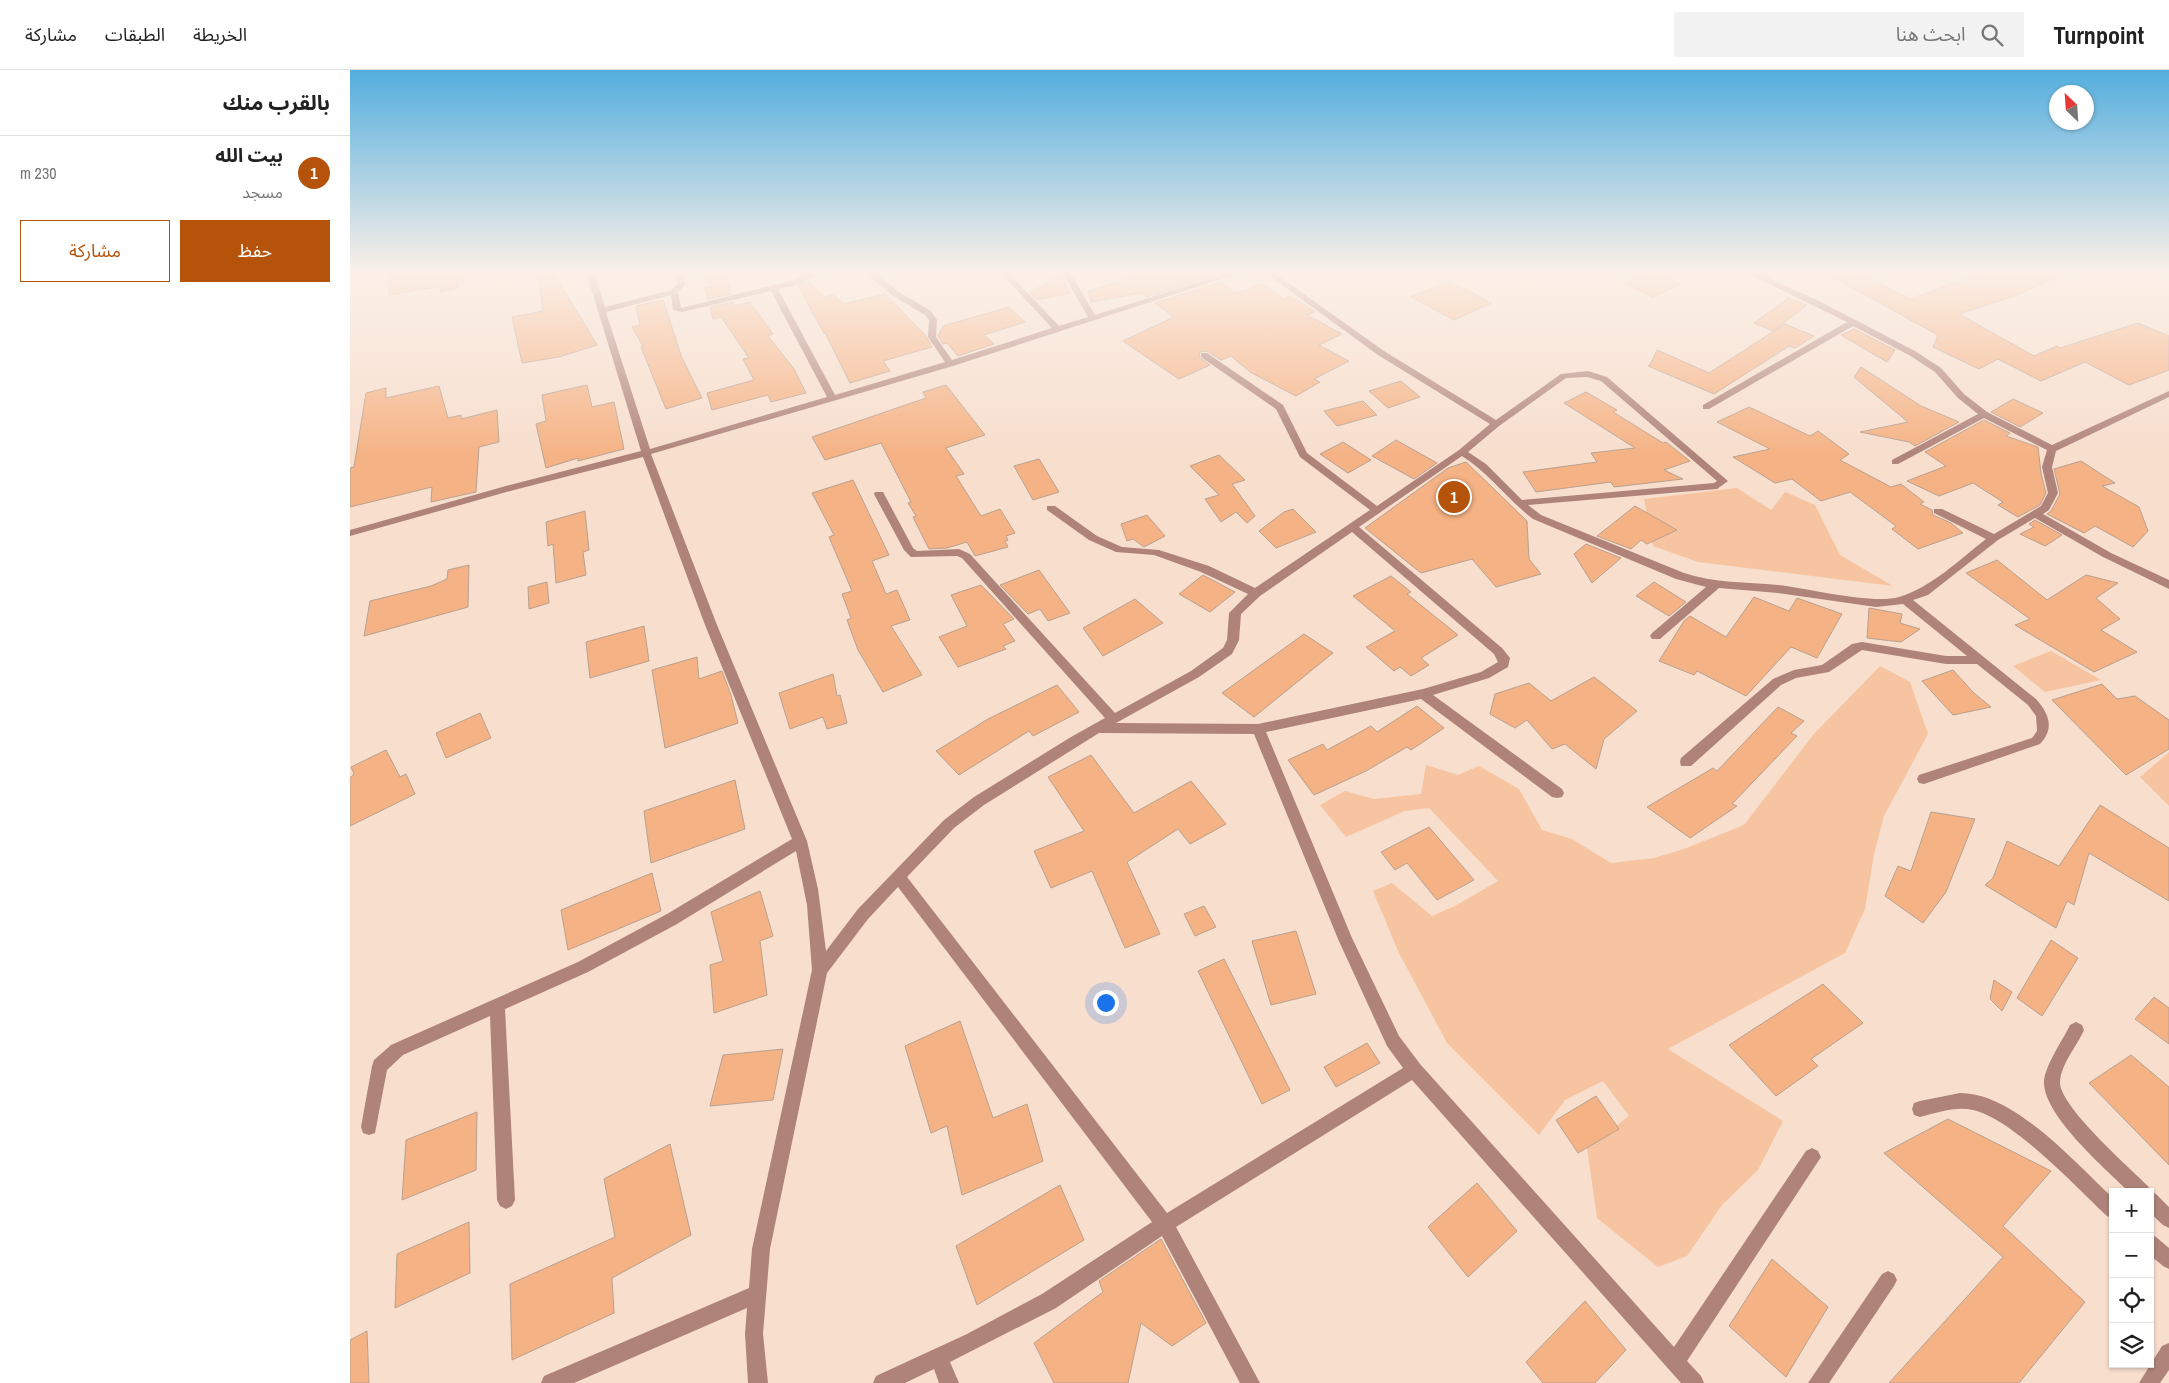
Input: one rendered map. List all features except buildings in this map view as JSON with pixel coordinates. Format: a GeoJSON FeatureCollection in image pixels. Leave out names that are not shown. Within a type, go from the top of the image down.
{"type":"FeatureCollection","features":[{"type":"Feature","properties":{"kind":"street"},"geometry":{"type":"LineString","coordinates":[[610,333],[646,452],[711,625],[800,841],[809,871],[820,970],[761,1249],[754,1334],[758,1383]]}},
{"type":"Feature","properties":{"kind":"street"},"geometry":{"type":"LineString","coordinates":[[799,333],[832,398]]}},
{"type":"Feature","properties":{"kind":"street"},"geometry":{"type":"LineString","coordinates":[[932,333],[932,337],[950,364]]}},
{"type":"Feature","properties":{"kind":"street"},"geometry":{"type":"LineString","coordinates":[[350,533],[646,452],[950,364],[1044,333]]}},
{"type":"Feature","properties":{"kind":"street"},"geometry":{"type":"LineString","coordinates":[[1353,333],[1381,353],[1496,424]]}},
{"type":"Feature","properties":{"kind":"street"},"geometry":{"type":"LineString","coordinates":[[1706,407],[1834,333]]}},
{"type":"Feature","properties":{"kind":"street"},"geometry":{"type":"LineString","coordinates":[[1875,333],[1927,362],[1946,378],[1970,405],[2052,449]]}},
{"type":"Feature","properties":{"kind":"street"},"geometry":{"type":"LineString","coordinates":[[1204,355],[1274,401],[1280,407],[1304,455],[1378,511]]}},
{"type":"Feature","properties":{"kind":"street"},"geometry":{"type":"LineString","coordinates":[[820,970],[863,914],[900,877],[932,840],[980,801],[1097,728],[1195,674],[1228,651],[1233,640],[1235,613],[1256,593],[1462,452],[1496,424],[1564,376],[1579,373],[1597,376],[1610,383],[1723,481],[1717,486],[1519,503]]}},
{"type":"Feature","properties":{"kind":"street"},"geometry":{"type":"LineString","coordinates":[[2052,449],[2169,394]]}},
{"type":"Feature","properties":{"kind":"street"},"geometry":{"type":"LineString","coordinates":[[1895,462],[1984,414]]}},
{"type":"Feature","properties":{"kind":"street"},"geometry":{"type":"LineString","coordinates":[[1462,452],[1480,463],[1519,503],[1544,521],[1680,576],[1715,585],[1778,589],[1876,603],[1906,600],[1924,592],[1994,538],[2036,514],[2050,501],[2053,493],[2048,467],[2052,449]]}},
{"type":"Feature","properties":{"kind":"street"},"geometry":{"type":"LineString","coordinates":[[879,494],[909,550],[915,555],[959,552],[966,556],[1113,719]]}},
{"type":"Feature","properties":{"kind":"street"},"geometry":{"type":"LineString","coordinates":[[1051,508],[1093,538],[1120,550],[1156,552],[1205,569],[1256,593]]}},
{"type":"Feature","properties":{"kind":"street"},"geometry":{"type":"LineString","coordinates":[[1938,511],[1994,538]]}},
{"type":"Feature","properties":{"kind":"street"},"geometry":{"type":"LineString","coordinates":[[2036,514],[2107,555],[2169,586]]}},
{"type":"Feature","properties":{"kind":"street"},"geometry":{"type":"LineString","coordinates":[[1097,728],[1258,728],[1423,694],[1494,671],[1504,664],[1504,658],[1353,528]]}},
{"type":"Feature","properties":{"kind":"street"},"geometry":{"type":"LineString","coordinates":[[1656,636],[1715,585]]}},
{"type":"Feature","properties":{"kind":"street"},"geometry":{"type":"LineString","coordinates":[[1906,600],[1982,660],[2039,710],[2045,728],[2043,736],[2027,744],[1924,778]]}},
{"type":"Feature","properties":{"kind":"street"},"geometry":{"type":"LineString","coordinates":[[1686,762],[1777,682],[1794,674],[1824,669],[1856,647],[1873,647],[1946,660],[1982,660]]}},
{"type":"Feature","properties":{"kind":"street"},"geometry":{"type":"LineString","coordinates":[[1423,694],[1557,793]]}},
{"type":"Feature","properties":{"kind":"street"},"geometry":{"type":"LineString","coordinates":[[1258,728],[1349,947],[1393,1041],[1414,1070],[1694,1383]]}},
{"type":"Feature","properties":{"kind":"street"},"geometry":{"type":"LineString","coordinates":[[369,1127],[380,1066],[397,1050],[582,967],[672,919],[800,841]]}},
{"type":"Feature","properties":{"kind":"street"},"geometry":{"type":"LineString","coordinates":[[900,877],[1166,1224],[1250,1383]]}},
{"type":"Feature","properties":{"kind":"street"},"geometry":{"type":"LineString","coordinates":[[497,1005],[506,1200]]}},
{"type":"Feature","properties":{"kind":"street"},"geometry":{"type":"LineString","coordinates":[[2076,1030],[2054,1076],[2052,1085],[2054,1096],[2069,1118],[2138,1188]]}},
{"type":"Feature","properties":{"kind":"street"},"geometry":{"type":"LineString","coordinates":[[883,1383],[939,1358],[1049,1301],[1166,1224],[1414,1070]]}},
{"type":"Feature","properties":{"kind":"street"},"geometry":{"type":"LineString","coordinates":[[1920,1109],[1956,1102],[1973,1102],[1991,1108],[2009,1118],[2025,1131],[2109,1206]]}},
{"type":"Feature","properties":{"kind":"street"},"geometry":{"type":"LineString","coordinates":[[1676,1362],[1812,1157]]}},
{"type":"Feature","properties":{"kind":"street"},"geometry":{"type":"LineString","coordinates":[[2154,1204],[2169,1219]]}},
{"type":"Feature","properties":{"kind":"street"},"geometry":{"type":"LineString","coordinates":[[2154,1247],[2169,1260]]}},
{"type":"Feature","properties":{"kind":"street"},"geometry":{"type":"LineString","coordinates":[[1818,1383],[1888,1280]]}},
{"type":"Feature","properties":{"kind":"street"},"geometry":{"type":"LineString","coordinates":[[551,1383],[757,1294]]}},
{"type":"Feature","properties":{"kind":"street"},"geometry":{"type":"LineString","coordinates":[[2149,1383],[2169,1353]]}},
{"type":"Feature","properties":{"kind":"street"},"geometry":{"type":"LineString","coordinates":[[939,1358],[949,1383]]}},
{"type":"Feature","properties":{"kind":"shaded area"},"geometry":{"type":"Polygon","coordinates":[[[1737,488],[1771,510],[1785,492],[1815,505],[1840,555],[1893,586],[1698,562],[1653,546],[1644,499],[1737,488]]]}},
{"type":"Feature","properties":{"kind":"shaded area"},"geometry":{"type":"Polygon","coordinates":[[[2051,651],[2101,680],[2045,692],[2013,666],[2051,651]]]}},
{"type":"Feature","properties":{"kind":"shaded area"},"geometry":{"type":"Polygon","coordinates":[[[1880,666],[1910,682],[1928,734],[1884,816],[1874,854],[1865,909],[1845,953],[1668,1049],[1783,1121],[1758,1170],[1722,1205],[1687,1256],[1658,1267],[1597,1218],[1587,1148],[1629,1116],[1603,1081],[1565,1100],[1539,1135],[1447,1043],[1398,951],[1373,891],[1392,883],[1432,916],[1455,906],[1498,881],[1429,808],[1405,811],[1346,837],[1320,805],[1345,791],[1374,799],[1421,794],[1426,765],[1458,775],[1479,766],[1519,789],[1542,830],[1572,839],[1611,863],[1654,858],[1684,849],[1744,825],[1813,735],[1880,666]]]}},
{"type":"Feature","properties":{"kind":"shaded area"},"geometry":{"type":"Polygon","coordinates":[[[2169,752],[2169,806],[2140,777],[2169,752]]]}},
{"type":"Feature","properties":{"kind":"place","name":"بيت الله"},"geometry":{"type":"Point","coordinates":[1454,497]}}]}
